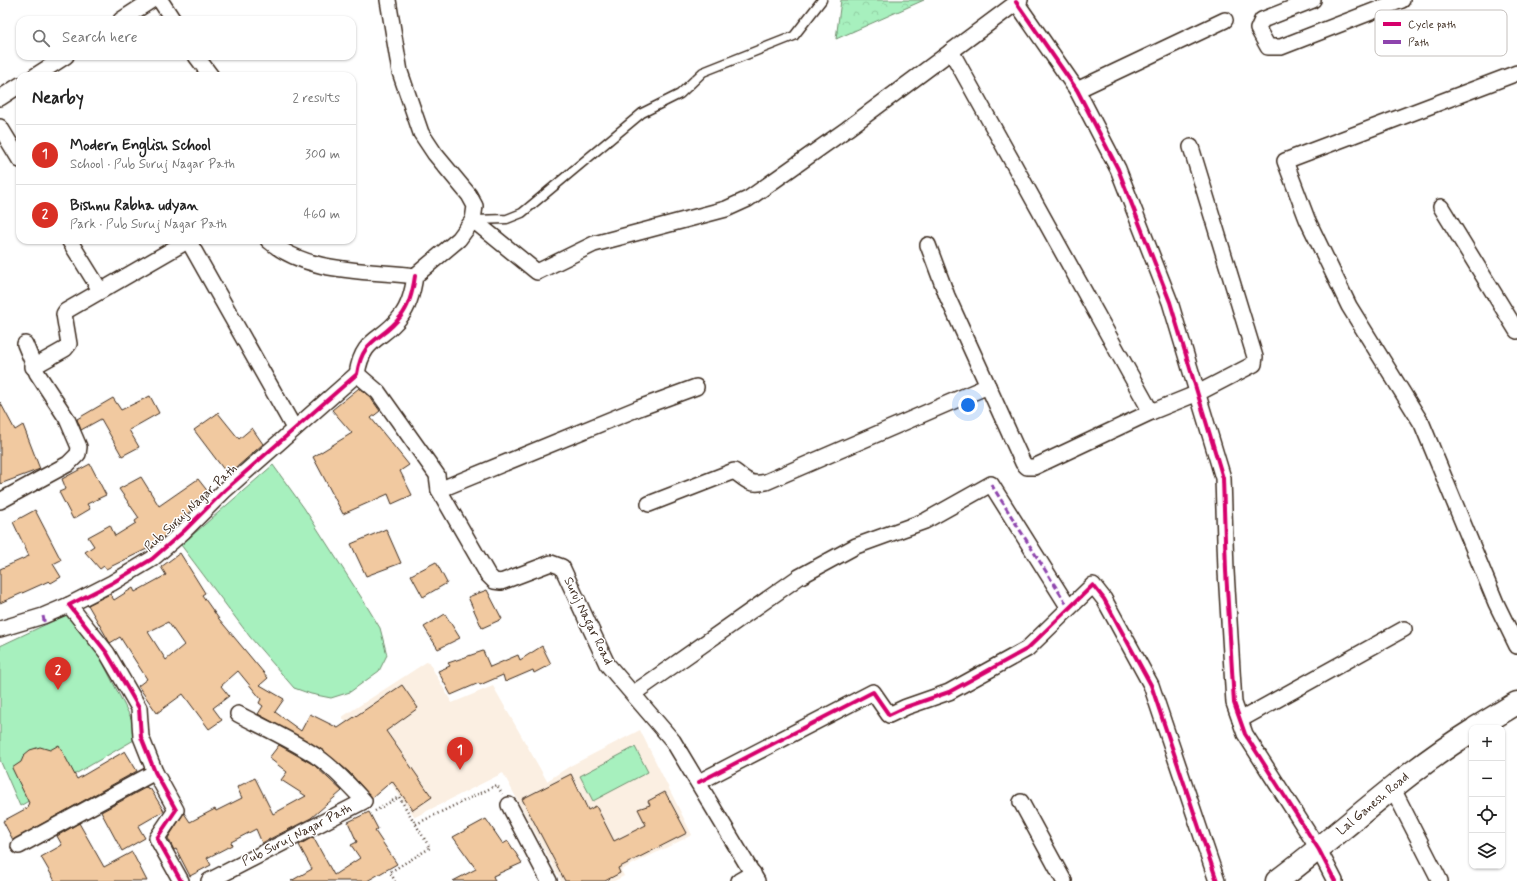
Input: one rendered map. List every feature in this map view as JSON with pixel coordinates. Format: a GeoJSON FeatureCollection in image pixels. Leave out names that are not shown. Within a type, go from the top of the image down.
{"type":"FeatureCollection","features":[{"type":"Feature","properties":{"kind":"main road"},"geometry":{"type":"LineString","coordinates":[[1481,725],[1517,703]]}},
{"type":"Feature","properties":{"kind":"main road","name":"Lal Ganesh Road"},"geometry":{"type":"LineString","coordinates":[[1277,881],[1319,850],[1392,787],[1445,747],[1469,733]]}},
{"type":"Feature","properties":{"kind":"street"},"geometry":{"type":"LineString","coordinates":[[127,16],[152,0]]}},
{"type":"Feature","properties":{"kind":"street"},"geometry":{"type":"LineString","coordinates":[[160,0],[170,16]]}},
{"type":"Feature","properties":{"kind":"street"},"geometry":{"type":"LineString","coordinates":[[357,374],[359,360],[367,346],[396,323],[402,315],[412,290],[415,276],[459,239],[473,220],[474,206],[468,195],[421,134],[400,72],[388,0]]}},
{"type":"Feature","properties":{"kind":"street"},"geometry":{"type":"LineString","coordinates":[[1313,0],[1262,20],[1258,30],[1268,48],[1281,47],[1375,10]]}},
{"type":"Feature","properties":{"kind":"street"},"geometry":{"type":"LineString","coordinates":[[1376,10],[1402,0]]}},
{"type":"Feature","properties":{"kind":"street"},"geometry":{"type":"LineString","coordinates":[[473,220],[538,272],[594,244],[726,209],[748,199],[847,129],[1018,1],[1077,90],[1118,169],[1170,302],[1223,478],[1226,571],[1234,703],[1245,734],[1319,850],[1335,881]]}},
{"type":"Feature","properties":{"kind":"street"},"geometry":{"type":"LineString","coordinates":[[1077,90],[1225,20]]}},
{"type":"Feature","properties":{"kind":"street"},"geometry":{"type":"LineString","coordinates":[[951,51],[1151,412]]}},
{"type":"Feature","properties":{"kind":"street"},"geometry":{"type":"LineString","coordinates":[[41,72],[60,60]]}},
{"type":"Feature","properties":{"kind":"street"},"geometry":{"type":"LineString","coordinates":[[199,60],[208,72]]}},
{"type":"Feature","properties":{"kind":"street"},"geometry":{"type":"LineString","coordinates":[[1517,73],[1285,162],[1308,219],[1349,306],[1422,424],[1496,603],[1517,646]]}},
{"type":"Feature","properties":{"kind":"street"},"geometry":{"type":"LineString","coordinates":[[0,98],[16,88]]}},
{"type":"Feature","properties":{"kind":"street"},"geometry":{"type":"LineString","coordinates":[[0,127],[16,153]]}},
{"type":"Feature","properties":{"kind":"street"},"geometry":{"type":"LineString","coordinates":[[928,245],[947,296],[1023,463],[1027,468],[1034,467],[1151,412],[1198,393],[1250,368],[1254,364],[1255,357],[1191,147]]}},
{"type":"Feature","properties":{"kind":"street"},"geometry":{"type":"LineString","coordinates":[[1441,207],[1517,331]]}},
{"type":"Feature","properties":{"kind":"street"},"geometry":{"type":"LineString","coordinates":[[71,244],[100,290]]}},
{"type":"Feature","properties":{"kind":"street"},"geometry":{"type":"LineString","coordinates":[[33,366],[65,349],[69,344],[64,314],[66,311],[182,244]]}},
{"type":"Feature","properties":{"kind":"street"},"geometry":{"type":"LineString","coordinates":[[191,244],[294,428]]}},
{"type":"Feature","properties":{"kind":"street"},"geometry":{"type":"LineString","coordinates":[[273,244],[286,254],[318,266],[415,276]]}},
{"type":"Feature","properties":{"kind":"street"},"geometry":{"type":"LineString","coordinates":[[0,501],[68,464],[78,454],[79,447],[67,419],[33,366],[25,344]]}},
{"type":"Feature","properties":{"kind":"street","name":"Pub Suruj Nagar Path"},"geometry":{"type":"LineString","coordinates":[[0,629],[43,616],[69,605],[112,583],[152,559],[184,532],[225,490],[357,374]]}},
{"type":"Feature","properties":{"kind":"street","name":"Suruj Nagar Road"},"geometry":{"type":"LineString","coordinates":[[357,374],[378,392],[437,475],[439,490],[488,575],[494,581],[501,582],[551,563],[562,566],[607,664],[634,693],[673,741],[755,877]]}},
{"type":"Feature","properties":{"kind":"street"},"geometry":{"type":"LineString","coordinates":[[439,490],[696,386]]}},
{"type":"Feature","properties":{"kind":"street"},"geometry":{"type":"LineString","coordinates":[[649,504],[734,471],[749,483],[757,484],[766,482],[988,386]]}},
{"type":"Feature","properties":{"kind":"street"},"geometry":{"type":"LineString","coordinates":[[634,693],[799,577],[856,546],[925,521],[991,484],[1070,608]]}},
{"type":"Feature","properties":{"kind":"street"},"geometry":{"type":"LineString","coordinates":[[699,782],[873,692],[890,715],[906,707],[949,692],[1027,649],[1093,585],[1104,599],[1151,685],[1217,881]]}},
{"type":"Feature","properties":{"kind":"street"},"geometry":{"type":"LineString","coordinates":[[69,605],[107,653],[139,708],[141,737],[155,772],[176,810],[157,838],[182,881]]}},
{"type":"Feature","properties":{"kind":"street"},"geometry":{"type":"LineString","coordinates":[[1240,720],[1404,629]]}},
{"type":"Feature","properties":{"kind":"street"},"geometry":{"type":"LineString","coordinates":[[238,714],[292,741],[320,759],[342,778],[364,801]]}},
{"type":"Feature","properties":{"kind":"street"},"geometry":{"type":"LineString","coordinates":[[19,846],[155,772]]}},
{"type":"Feature","properties":{"kind":"street"},"geometry":{"type":"LineString","coordinates":[[1392,787],[1440,881]]}},
{"type":"Feature","properties":{"kind":"street","name":"Pub Suruj Nagar Path"},"geometry":{"type":"LineString","coordinates":[[210,881],[364,801]]}},
{"type":"Feature","properties":{"kind":"street"},"geometry":{"type":"LineString","coordinates":[[1021,802],[1064,881]]}},
{"type":"Feature","properties":{"kind":"street"},"geometry":{"type":"LineString","coordinates":[[508,805],[549,881]]}},
{"type":"Feature","properties":{"kind":"street"},"geometry":{"type":"LineString","coordinates":[[739,881],[755,877]]}},
{"type":"Feature","properties":{"kind":"lane"},"geometry":{"type":"LineString","coordinates":[[473,220],[507,219],[522,213],[642,113],[680,94],[703,72],[794,36],[822,0]]}},
{"type":"Feature","properties":{"kind":"path"},"geometry":{"type":"LineString","coordinates":[[416,824],[496,786],[508,805]]}},
{"type":"Feature","properties":{"kind":"path"},"geometry":{"type":"LineString","coordinates":[[364,801],[374,812],[399,797],[430,848],[390,872],[395,881]]}},
{"type":"Feature","properties":{"kind":"shaded area"},"geometry":{"type":"Polygon","coordinates":[[[428,661],[452,703],[493,686],[547,781],[570,766],[640,730],[692,835],[621,870],[624,876],[614,881],[561,881],[503,773],[415,817],[342,717],[428,661]]]}},
{"type":"Feature","properties":{"kind":"green space"},"geometry":{"type":"Polygon","coordinates":[[[841,0],[924,0],[836,39],[841,0]]]}},
{"type":"Feature","properties":{"kind":"green space"},"geometry":{"type":"Polygon","coordinates":[[[273,465],[304,508],[380,628],[387,655],[379,671],[350,692],[331,698],[311,694],[294,688],[250,637],[181,545],[273,465]]]}},
{"type":"Feature","properties":{"kind":"green space"},"geometry":{"type":"Polygon","coordinates":[[[70,613],[101,659],[133,722],[134,740],[20,806],[0,760],[0,646],[70,613]]]}},
{"type":"Feature","properties":{"kind":"green space"},"geometry":{"type":"Polygon","coordinates":[[[635,747],[648,772],[593,801],[580,776],[635,747]]]}},
{"type":"Feature","properties":{"kind":"building"},"geometry":{"type":"Polygon","coordinates":[[[359,388],[370,397],[380,411],[371,418],[409,465],[400,471],[412,495],[392,504],[388,494],[343,514],[313,457],[352,433],[332,410],[359,388]]]}},
{"type":"Feature","properties":{"kind":"building"},"geometry":{"type":"Polygon","coordinates":[[[150,396],[159,413],[129,430],[139,447],[122,456],[101,419],[81,430],[77,419],[113,398],[121,410],[150,396]]]}},
{"type":"Feature","properties":{"kind":"building"},"geometry":{"type":"Polygon","coordinates":[[[0,402],[15,430],[23,425],[40,469],[0,484],[0,402]]]}},
{"type":"Feature","properties":{"kind":"building"},"geometry":{"type":"Polygon","coordinates":[[[218,413],[239,439],[252,428],[263,444],[228,475],[194,430],[218,413]]]}},
{"type":"Feature","properties":{"kind":"building"},"geometry":{"type":"Polygon","coordinates":[[[90,464],[106,495],[87,504],[90,509],[73,519],[59,492],[66,489],[62,479],[90,464]]]}},
{"type":"Feature","properties":{"kind":"building"},"geometry":{"type":"Polygon","coordinates":[[[141,477],[159,506],[198,479],[209,493],[155,545],[106,569],[104,566],[100,569],[85,552],[94,546],[88,537],[110,525],[115,536],[136,523],[135,521],[139,518],[119,489],[141,477]]]}},
{"type":"Feature","properties":{"kind":"building"},"geometry":{"type":"Polygon","coordinates":[[[35,510],[61,560],[53,564],[61,577],[51,583],[49,581],[0,603],[0,569],[29,556],[13,522],[35,510]]]}},
{"type":"Feature","properties":{"kind":"building"},"geometry":{"type":"Polygon","coordinates":[[[386,529],[401,563],[366,576],[351,544],[386,529]]]}},
{"type":"Feature","properties":{"kind":"building"},"geometry":{"type":"Polygon","coordinates":[[[180,553],[205,593],[202,595],[219,619],[268,678],[260,685],[284,699],[275,712],[301,731],[310,714],[338,728],[402,685],[418,708],[386,731],[432,797],[413,810],[392,781],[372,798],[349,772],[324,751],[258,714],[263,706],[259,703],[261,699],[238,671],[221,686],[229,696],[213,708],[222,720],[209,729],[183,694],[157,713],[138,686],[147,679],[120,637],[110,643],[88,605],[110,594],[114,600],[133,588],[135,592],[166,575],[161,567],[180,553]],[[168,622],[148,632],[166,660],[184,645],[168,622]]]}},
{"type":"Feature","properties":{"kind":"building"},"geometry":{"type":"Polygon","coordinates":[[[436,562],[447,583],[423,597],[411,575],[436,562]]]}},
{"type":"Feature","properties":{"kind":"building"},"geometry":{"type":"Polygon","coordinates":[[[487,590],[502,619],[482,628],[468,597],[487,590]]]}},
{"type":"Feature","properties":{"kind":"building"},"geometry":{"type":"Polygon","coordinates":[[[445,614],[460,638],[438,649],[424,627],[445,614]]]}},
{"type":"Feature","properties":{"kind":"building"},"geometry":{"type":"Polygon","coordinates":[[[542,646],[551,664],[534,673],[533,670],[505,682],[503,675],[451,695],[438,671],[450,666],[448,663],[483,651],[490,667],[518,655],[520,660],[542,646]]]}},
{"type":"Feature","properties":{"kind":"building"},"geometry":{"type":"Polygon","coordinates":[[[59,745],[77,779],[125,751],[137,771],[13,840],[3,821],[29,807],[29,803],[12,768],[21,762],[24,755],[30,750],[40,747],[50,750],[59,745]]]}},
{"type":"Feature","properties":{"kind":"building"},"geometry":{"type":"Polygon","coordinates":[[[279,745],[314,765],[342,791],[311,818],[262,843],[256,829],[231,842],[232,845],[207,858],[211,865],[190,876],[176,849],[174,850],[168,838],[184,813],[190,822],[215,809],[216,811],[242,798],[237,787],[255,778],[273,814],[306,796],[281,780],[287,772],[269,758],[279,745]]]}},
{"type":"Feature","properties":{"kind":"building"},"geometry":{"type":"Polygon","coordinates":[[[571,774],[588,810],[596,806],[614,841],[646,825],[638,809],[650,805],[648,801],[665,792],[687,833],[618,868],[620,873],[605,881],[565,881],[522,799],[571,774]]]}},
{"type":"Feature","properties":{"kind":"building"},"geometry":{"type":"Polygon","coordinates":[[[147,787],[148,790],[150,788],[164,811],[138,826],[145,838],[122,851],[101,812],[147,787]]]}},
{"type":"Feature","properties":{"kind":"building"},"geometry":{"type":"Polygon","coordinates":[[[369,812],[378,829],[375,831],[397,864],[367,881],[291,881],[312,869],[299,845],[313,837],[334,875],[360,858],[351,845],[357,842],[348,822],[369,812]]]}},
{"type":"Feature","properties":{"kind":"building"},"geometry":{"type":"Polygon","coordinates":[[[486,819],[503,844],[508,841],[522,863],[493,876],[495,881],[453,881],[476,869],[453,837],[486,819]]]}},
{"type":"Feature","properties":{"kind":"building"},"geometry":{"type":"Polygon","coordinates":[[[79,823],[104,867],[132,852],[147,881],[55,881],[41,857],[62,845],[57,836],[79,823]]]}},
{"type":"Feature","properties":{"kind":"marked path"},"geometry":{"type":"LineString","coordinates":[[991,484],[1069,608]]}},
{"type":"Feature","properties":{"kind":"marked path"},"geometry":{"type":"LineString","coordinates":[[43,616],[45,625]]}},
{"type":"Feature","properties":{"kind":"cycle path"},"geometry":{"type":"LineString","coordinates":[[1016,2],[1077,90],[1118,169],[1170,302],[1223,478],[1226,571],[1234,703],[1245,734],[1319,850],[1335,881]]}},
{"type":"Feature","properties":{"kind":"cycle path"},"geometry":{"type":"LineString","coordinates":[[181,881],[157,838],[176,810],[155,772],[141,737],[139,708],[107,653],[69,605],[112,583],[152,559],[184,531],[225,490],[357,374],[360,362],[369,346],[374,340],[394,324],[407,307],[411,297],[415,276]]}},
{"type":"Feature","properties":{"kind":"cycle path"},"geometry":{"type":"LineString","coordinates":[[699,782],[873,692],[889,715],[906,707],[949,692],[1027,649],[1093,585],[1104,599],[1151,685],[1217,881]]}},
{"type":"Feature","properties":{"kind":"place","name":"Bishnu Rabha udyan"},"geometry":{"type":"Point","coordinates":[58,690]}},
{"type":"Feature","properties":{"kind":"place","name":"Modern English School"},"geometry":{"type":"Point","coordinates":[460,770]}}]}
